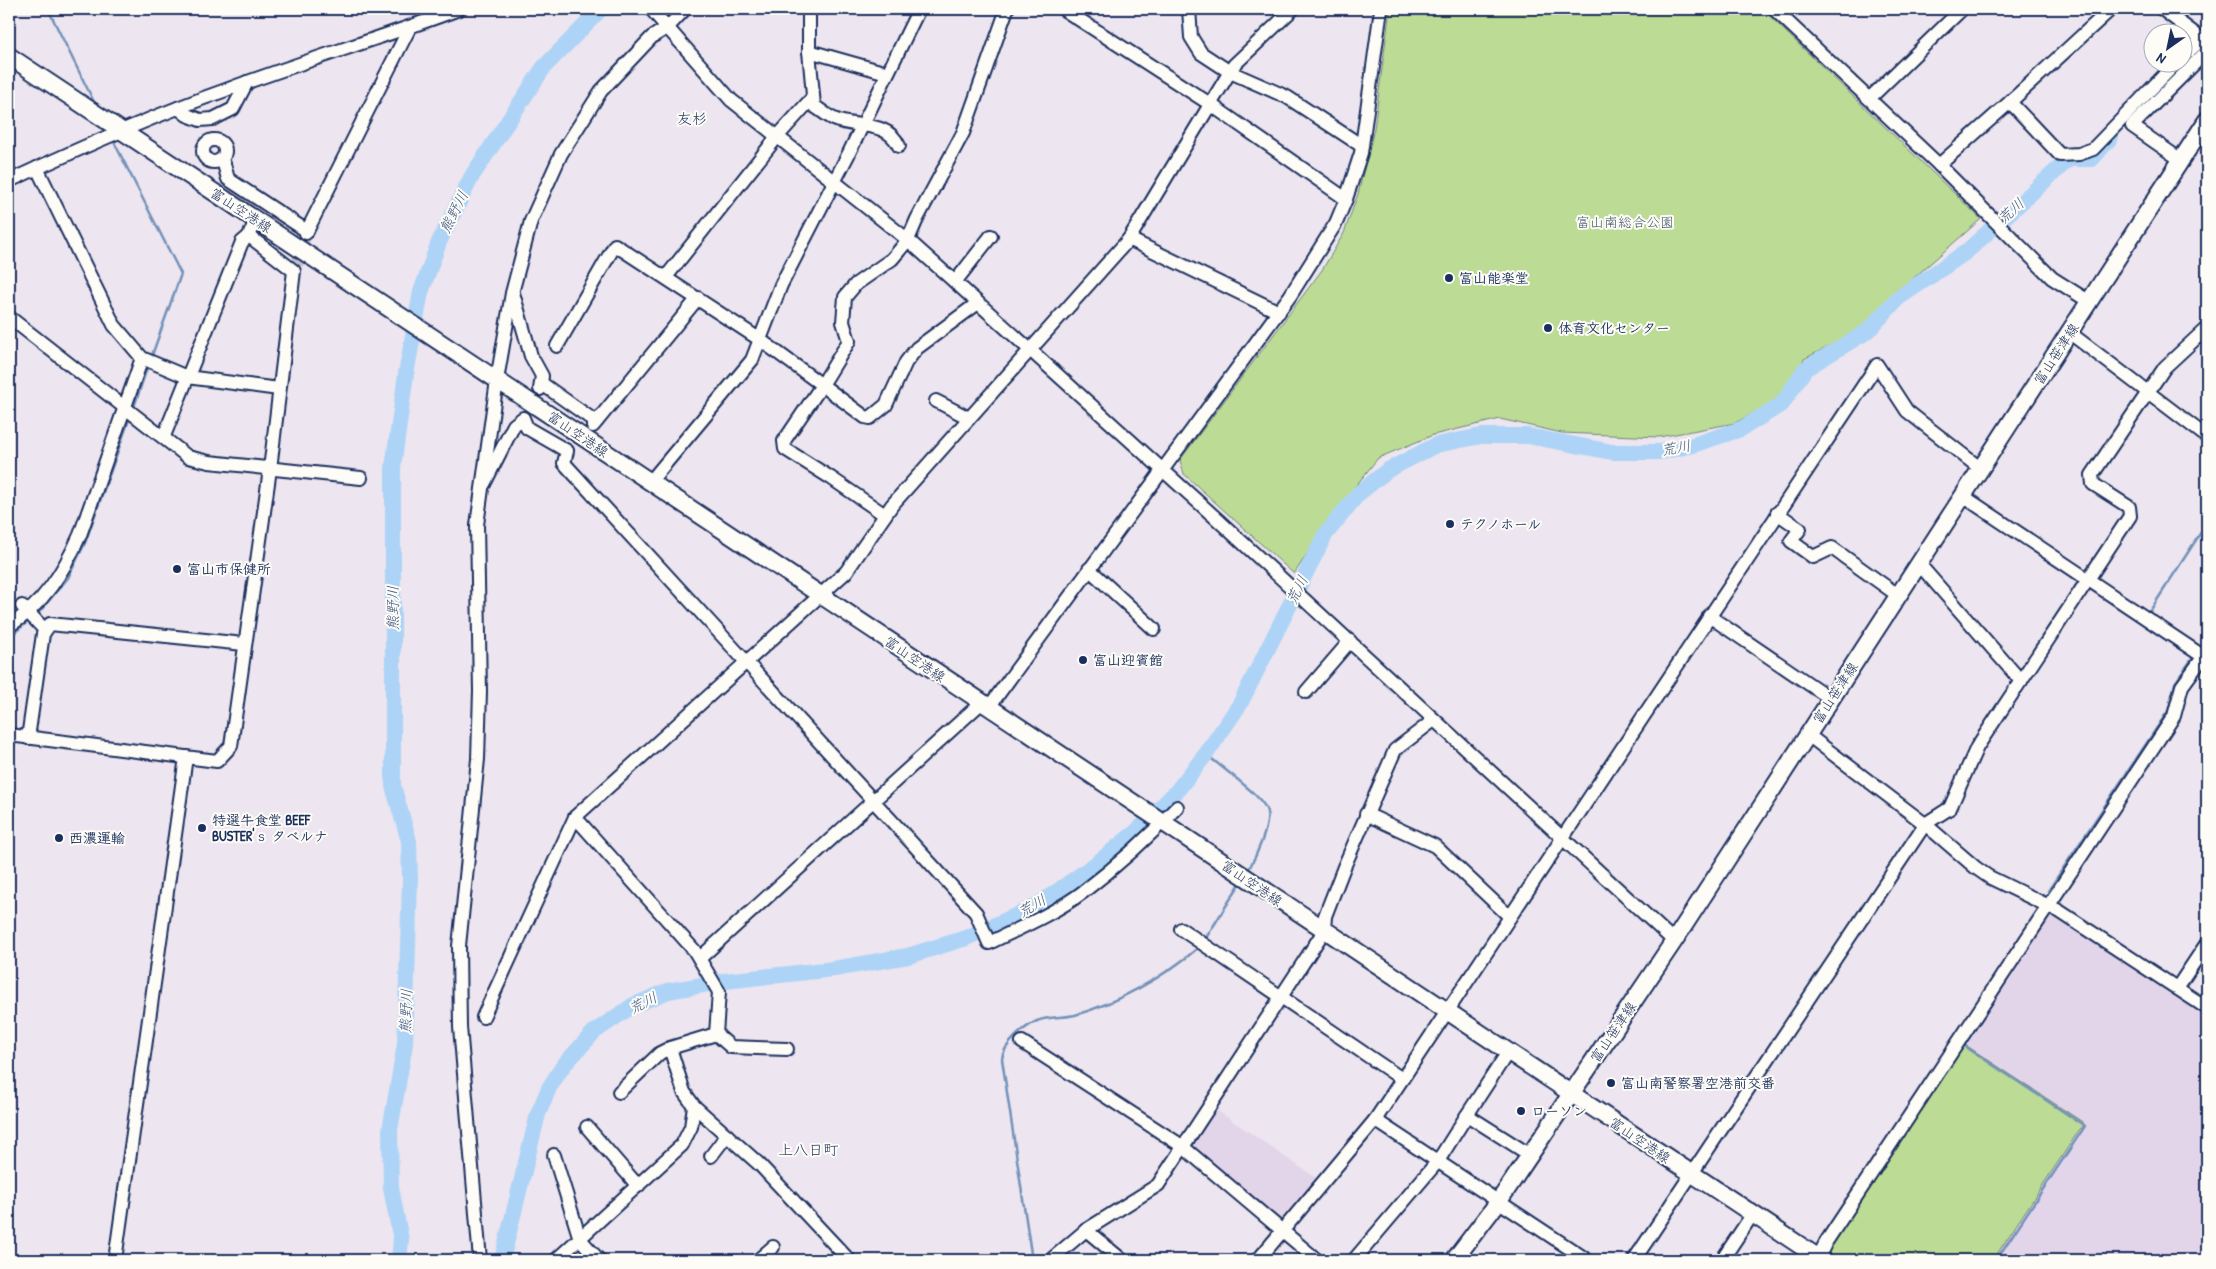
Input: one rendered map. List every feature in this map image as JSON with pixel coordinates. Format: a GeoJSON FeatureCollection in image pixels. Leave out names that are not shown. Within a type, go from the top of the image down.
{"type":"FeatureCollection","features":[{"type":"Feature","properties":{"kind":"main road","name":"富山空港線"},"geometry":{"type":"LineString","coordinates":[[9,56],[1819,1259]]}},
{"type":"Feature","properties":{"kind":"main road","name":"富山笹津線"},"geometry":{"type":"LineString","coordinates":[[1454,1260],[1499,1201],[1674,941],[2207,120]]}},
{"type":"Feature","properties":{"kind":"street"},"geometry":{"type":"LineString","coordinates":[[9,181],[120,130],[247,82],[459,9]]}},
{"type":"Feature","properties":{"kind":"street"},"geometry":{"type":"LineString","coordinates":[[480,1260],[460,1027],[459,946],[478,759],[480,691],[478,525],[493,378],[513,291],[532,221],[561,154],[601,91],[652,37],[660,18],[685,9]]}},
{"type":"Feature","properties":{"kind":"street"},"geometry":{"type":"LineString","coordinates":[[809,9],[809,51],[814,106],[836,120],[863,124],[888,132],[898,146]]}},
{"type":"Feature","properties":{"kind":"street"},"geometry":{"type":"LineString","coordinates":[[650,482],[752,360],[781,285],[835,182],[919,9]]}},
{"type":"Feature","properties":{"kind":"street"},"geometry":{"type":"LineString","coordinates":[[885,516],[831,478],[785,450],[784,441],[849,341],[843,322],[845,297],[856,284],[892,259],[908,240],[916,219],[963,133],[1007,9]]}},
{"type":"Feature","properties":{"kind":"street"},"geometry":{"type":"LineString","coordinates":[[1063,9],[1210,104],[1346,200]]}},
{"type":"Feature","properties":{"kind":"street"},"geometry":{"type":"LineString","coordinates":[[1189,9],[1191,37],[1201,53],[1287,96],[1362,146]]}},
{"type":"Feature","properties":{"kind":"street"},"geometry":{"type":"LineString","coordinates":[[483,1017],[574,817],[846,572],[885,516],[1129,239],[1232,69],[1293,9]]}},
{"type":"Feature","properties":{"kind":"street"},"geometry":{"type":"LineString","coordinates":[[703,963],[873,801],[985,705],[1090,570],[1279,312],[1317,255],[1336,223],[1346,200],[1362,146],[1381,9]]}},
{"type":"Feature","properties":{"kind":"street"},"geometry":{"type":"LineString","coordinates":[[1774,9],[1939,164],[2052,278],[2090,302]]}},
{"type":"Feature","properties":{"kind":"street"},"geometry":{"type":"LineString","coordinates":[[1870,98],[1962,9]]}},
{"type":"Feature","properties":{"kind":"street"},"geometry":{"type":"LineString","coordinates":[[1939,164],[2111,9]]}},
{"type":"Feature","properties":{"kind":"street"},"geometry":{"type":"LineString","coordinates":[[2162,9],[2204,41]]}},
{"type":"Feature","properties":{"kind":"street"},"geometry":{"type":"LineString","coordinates":[[660,18],[731,100],[908,240],[1031,349],[1674,941]]}},
{"type":"Feature","properties":{"kind":"street"},"geometry":{"type":"LineString","coordinates":[[220,160],[224,164],[228,179],[306,232],[410,27]]}},
{"type":"Feature","properties":{"kind":"street"},"geometry":{"type":"LineString","coordinates":[[809,51],[887,73]]}},
{"type":"Feature","properties":{"kind":"street"},"geometry":{"type":"LineString","coordinates":[[2181,160],[2132,126],[2207,51]]}},
{"type":"Feature","properties":{"kind":"street"},"geometry":{"type":"LineString","coordinates":[[2010,102],[2060,154],[2079,154],[2093,149],[2167,72]]}},
{"type":"Feature","properties":{"kind":"street"},"geometry":{"type":"LineString","coordinates":[[178,108],[187,115],[200,120],[213,119],[233,109],[247,82]]}},
{"type":"Feature","properties":{"kind":"street"},"geometry":{"type":"LineString","coordinates":[[666,277],[777,137],[814,97]]}},
{"type":"Feature","properties":{"kind":"street"},"geometry":{"type":"LineString","coordinates":[[213,119],[217,140]]}},
{"type":"Feature","properties":{"kind":"street"},"geometry":{"type":"LineString","coordinates":[[217,140],[223,144],[225,151],[220,160],[210,161],[203,153],[206,142],[217,140]]}},
{"type":"Feature","properties":{"kind":"street"},"geometry":{"type":"LineString","coordinates":[[37,168],[114,325],[142,358],[187,377],[279,389]]}},
{"type":"Feature","properties":{"kind":"street"},"geometry":{"type":"LineString","coordinates":[[239,209],[248,192]]}},
{"type":"Feature","properties":{"kind":"street"},"geometry":{"type":"LineString","coordinates":[[164,436],[242,242],[249,236],[256,220]]}},
{"type":"Feature","properties":{"kind":"street"},"geometry":{"type":"LineString","coordinates":[[9,735],[217,760],[231,746],[270,469],[295,268],[249,236]]}},
{"type":"Feature","properties":{"kind":"street"},"geometry":{"type":"LineString","coordinates":[[955,282],[992,236]]}},
{"type":"Feature","properties":{"kind":"street"},"geometry":{"type":"LineString","coordinates":[[1129,239],[1279,312]]}},
{"type":"Feature","properties":{"kind":"street"},"geometry":{"type":"LineString","coordinates":[[557,346],[615,246],[666,277],[759,339],[865,417],[870,418],[886,405],[906,362],[917,348],[978,303]]}},
{"type":"Feature","properties":{"kind":"street"},"geometry":{"type":"LineString","coordinates":[[513,291],[531,356],[542,376],[540,386],[594,424],[698,298]]}},
{"type":"Feature","properties":{"kind":"street"},"geometry":{"type":"LineString","coordinates":[[9,317],[164,436],[188,457],[209,462],[361,478]]}},
{"type":"Feature","properties":{"kind":"street"},"geometry":{"type":"LineString","coordinates":[[1634,1260],[1924,824],[1950,808],[1977,746],[2130,516],[2129,507],[2093,484],[2092,475],[2165,367],[2207,328]]}},
{"type":"Feature","properties":{"kind":"street"},"geometry":{"type":"LineString","coordinates":[[2070,333],[2207,437]]}},
{"type":"Feature","properties":{"kind":"street"},"geometry":{"type":"LineString","coordinates":[[9,626],[25,609],[54,584],[68,562],[80,535],[142,358]]}},
{"type":"Feature","properties":{"kind":"street"},"geometry":{"type":"LineString","coordinates":[[1258,1260],[1375,1120],[1877,365],[1907,411],[1981,469]]}},
{"type":"Feature","properties":{"kind":"street"},"geometry":{"type":"LineString","coordinates":[[936,401],[970,418]]}},
{"type":"Feature","properties":{"kind":"street"},"geometry":{"type":"LineString","coordinates":[[482,487],[514,425],[523,418],[527,428],[568,451],[564,463],[976,913],[989,943],[1082,892],[1141,844],[1177,807]]}},
{"type":"Feature","properties":{"kind":"street"},"geometry":{"type":"LineString","coordinates":[[1819,1259],[1826,1242],[2174,716],[2182,686],[2202,654],[1963,496]]}},
{"type":"Feature","properties":{"kind":"street"},"geometry":{"type":"LineString","coordinates":[[1777,514],[1800,529],[1791,541],[1813,557],[1832,548],[1899,596]]}},
{"type":"Feature","properties":{"kind":"street"},"geometry":{"type":"LineString","coordinates":[[1919,564],[2021,682]]}},
{"type":"Feature","properties":{"kind":"street"},"geometry":{"type":"LineString","coordinates":[[1090,570],[1154,629]]}},
{"type":"Feature","properties":{"kind":"street"},"geometry":{"type":"LineString","coordinates":[[25,609],[44,629]]}},
{"type":"Feature","properties":{"kind":"street"},"geometry":{"type":"LineString","coordinates":[[1709,616],[1831,699]]}},
{"type":"Feature","properties":{"kind":"street"},"geometry":{"type":"LineString","coordinates":[[28,738],[44,629],[50,624],[244,644]]}},
{"type":"Feature","properties":{"kind":"street"},"geometry":{"type":"LineString","coordinates":[[1306,692],[1350,641]]}},
{"type":"Feature","properties":{"kind":"street"},"geometry":{"type":"LineString","coordinates":[[1053,1258],[1086,1230],[1158,1184],[1324,931],[1325,916],[1366,814],[1395,750],[1434,720]]}},
{"type":"Feature","properties":{"kind":"street"},"geometry":{"type":"LineString","coordinates":[[1808,735],[1924,824],[1989,877],[2049,906],[2207,1008]]}},
{"type":"Feature","properties":{"kind":"street"},"geometry":{"type":"LineString","coordinates":[[115,1260],[186,757]]}},
{"type":"Feature","properties":{"kind":"street"},"geometry":{"type":"LineString","coordinates":[[1366,814],[1435,846],[1509,916]]}},
{"type":"Feature","properties":{"kind":"street"},"geometry":{"type":"LineString","coordinates":[[574,817],[703,963],[719,992],[716,1034]]}},
{"type":"Feature","properties":{"kind":"street"},"geometry":{"type":"LineString","coordinates":[[1181,929],[1402,1079]]}},
{"type":"Feature","properties":{"kind":"street"},"geometry":{"type":"LineString","coordinates":[[2177,988],[2207,943]]}},
{"type":"Feature","properties":{"kind":"street"},"geometry":{"type":"LineString","coordinates":[[619,1092],[660,1053],[670,1048],[716,1034]]}},
{"type":"Feature","properties":{"kind":"street"},"geometry":{"type":"LineString","coordinates":[[716,1034],[732,1047],[787,1049]]}},
{"type":"Feature","properties":{"kind":"street"},"geometry":{"type":"LineString","coordinates":[[1022,1042],[1182,1146],[1317,1260]]}},
{"type":"Feature","properties":{"kind":"street"},"geometry":{"type":"LineString","coordinates":[[670,1048],[684,1092],[694,1106],[760,1164],[849,1260]]}},
{"type":"Feature","properties":{"kind":"street"},"geometry":{"type":"LineString","coordinates":[[1354,1260],[1438,1161],[1508,1052]]}},
{"type":"Feature","properties":{"kind":"street"},"geometry":{"type":"LineString","coordinates":[[556,1260],[682,1145],[691,1127],[694,1106]]}},
{"type":"Feature","properties":{"kind":"street"},"geometry":{"type":"LineString","coordinates":[[1467,1115],[1530,1156]]}},
{"type":"Feature","properties":{"kind":"street"},"geometry":{"type":"LineString","coordinates":[[1375,1120],[1587,1260]]}},
{"type":"Feature","properties":{"kind":"street"},"geometry":{"type":"LineString","coordinates":[[587,1127],[638,1186]]}},
{"type":"Feature","properties":{"kind":"street"},"geometry":{"type":"LineString","coordinates":[[710,1156],[727,1135]]}},
{"type":"Feature","properties":{"kind":"street"},"geometry":{"type":"LineString","coordinates":[[554,1155],[580,1239],[599,1260]]}},
{"type":"Feature","properties":{"kind":"street"},"geometry":{"type":"LineString","coordinates":[[1722,1260],[1752,1215]]}},
{"type":"Feature","properties":{"kind":"street"},"geometry":{"type":"LineString","coordinates":[[1086,1230],[1122,1260]]}},
{"type":"Feature","properties":{"kind":"street"},"geometry":{"type":"LineString","coordinates":[[758,1260],[773,1247]]}},
{"type":"Feature","properties":{"kind":"shaded area"},"geometry":{"type":"Polygon","coordinates":[[[2050,913],[2207,1017],[2207,1260],[1980,1260],[1961,1046],[2050,913]]]}},
{"type":"Feature","properties":{"kind":"shaded area"},"geometry":{"type":"Polygon","coordinates":[[[1212,1107],[1319,1180],[1282,1224],[1187,1146],[1212,1107]]]}},
{"type":"Feature","properties":{"kind":"green space","name":"富山南総合公園"},"geometry":{"type":"Polygon","coordinates":[[[1390,9],[1762,9],[1981,219],[1908,283],[1866,327],[1804,359],[1783,397],[1735,423],[1659,437],[1562,433],[1500,419],[1433,435],[1378,458],[1332,516],[1294,574],[1184,474],[1180,460],[1322,270],[1344,233],[1358,194],[1374,129],[1390,9]]]}},
{"type":"Feature","properties":{"kind":"green space"},"geometry":{"type":"Polygon","coordinates":[[[1964,1044],[2084,1123],[1993,1260],[1834,1260],[1828,1256],[1826,1251],[1964,1044]]]}},
{"type":"Feature","properties":{"kind":"waterway"},"geometry":{"type":"LineString","coordinates":[[48,9],[96,106]]}},
{"type":"Feature","properties":{"kind":"waterway","name":"熊野川"},"geometry":{"type":"LineString","coordinates":[[399,1260],[401,1240],[391,1188],[390,1130],[405,1044],[410,880],[409,841],[393,786],[393,467],[406,374],[421,292],[439,242],[472,176],[544,67],[601,9]]}},
{"type":"Feature","properties":{"kind":"waterway","name":"荒川"},"geometry":{"type":"LineString","coordinates":[[2159,87],[2199,53]]}},
{"type":"Feature","properties":{"kind":"waterway"},"geometry":{"type":"LineString","coordinates":[[1316,108],[1354,133]]}},
{"type":"Feature","properties":{"kind":"waterway","name":"荒川"},"geometry":{"type":"LineString","coordinates":[[502,1260],[538,1114],[549,1088],[563,1066],[594,1032],[632,1006],[668,991],[725,981],[834,969],[908,956],[966,938],[1035,907],[1097,863],[1137,831],[1176,792],[1206,754],[1240,704],[1325,535],[1358,494],[1388,470],[1436,445],[1481,436],[1528,436],[1612,452],[1661,452],[1693,445],[1741,429],[1782,404],[1805,369],[1868,331],[1898,298],[1966,252],[2069,159],[2092,159],[2111,137]]}},
{"type":"Feature","properties":{"kind":"waterway"},"geometry":{"type":"LineString","coordinates":[[113,140],[181,274],[151,358]]}},
{"type":"Feature","properties":{"kind":"waterway"},"geometry":{"type":"LineString","coordinates":[[133,410],[148,365]]}},
{"type":"Feature","properties":{"kind":"waterway"},"geometry":{"type":"LineString","coordinates":[[36,616],[68,578],[85,543],[130,417]]}},
{"type":"Feature","properties":{"kind":"waterway"},"geometry":{"type":"LineString","coordinates":[[2151,616],[2150,611],[2207,523]]}},
{"type":"Feature","properties":{"kind":"waterway"},"geometry":{"type":"LineString","coordinates":[[9,637],[30,620]]}},
{"type":"Feature","properties":{"kind":"waterway"},"geometry":{"type":"LineString","coordinates":[[2048,891],[2168,711],[2175,683],[2194,656]]}},
{"type":"Feature","properties":{"kind":"waterway"},"geometry":{"type":"LineString","coordinates":[[1206,754],[1250,790],[1267,812],[1264,834],[1248,871]]}},
{"type":"Feature","properties":{"kind":"waterway"},"geometry":{"type":"LineString","coordinates":[[1204,941],[1241,882]]}},
{"type":"Feature","properties":{"kind":"waterway"},"geometry":{"type":"LineString","coordinates":[[1032,1260],[1002,1059],[1006,1048],[1020,1032],[1037,1021],[1046,1018],[1075,1015],[1124,996],[1172,968],[1199,947]]}},
{"type":"Feature","properties":{"kind":"waterway"},"geometry":{"type":"LineString","coordinates":[[1996,1260],[2085,1126],[1966,1047],[1965,1044],[2018,964]]}},
{"type":"Feature","properties":{"kind":"tunnel"},"geometry":{"type":"LineString","coordinates":[[297,265],[306,233]]}},
{"type":"Feature","properties":{"kind":"place","name":"富山能楽堂"},"geometry":{"type":"Point","coordinates":[1449,278]}},
{"type":"Feature","properties":{"kind":"place","name":"体育文化センター"},"geometry":{"type":"Point","coordinates":[1548,328]}},
{"type":"Feature","properties":{"kind":"place","name":"テクノホール"},"geometry":{"type":"Point","coordinates":[1450,524]}},
{"type":"Feature","properties":{"kind":"place","name":"富山市保健所"},"geometry":{"type":"Point","coordinates":[177,569]}},
{"type":"Feature","properties":{"kind":"place","name":"富山迎賓館"},"geometry":{"type":"Point","coordinates":[1083,660]}},
{"type":"Feature","properties":{"kind":"place","name":"特選牛食堂 BEEF BUSTER'ｓ タベルナ"},"geometry":{"type":"Point","coordinates":[202,828]}},
{"type":"Feature","properties":{"kind":"place","name":"西濃運輸"},"geometry":{"type":"Point","coordinates":[59,838]}},
{"type":"Feature","properties":{"kind":"place","name":"富山南警察署空港前交番"},"geometry":{"type":"Point","coordinates":[1611,1083]}},
{"type":"Feature","properties":{"kind":"place","name":"ローソン"},"geometry":{"type":"Point","coordinates":[1521,1111]}},
{"type":"Feature","properties":{"kind":"district","name":"友杉"},"geometry":{"type":"Point","coordinates":[692,119]}},
{"type":"Feature","properties":{"kind":"district","name":"上八日町"},"geometry":{"type":"Point","coordinates":[808,1150]}}]}
